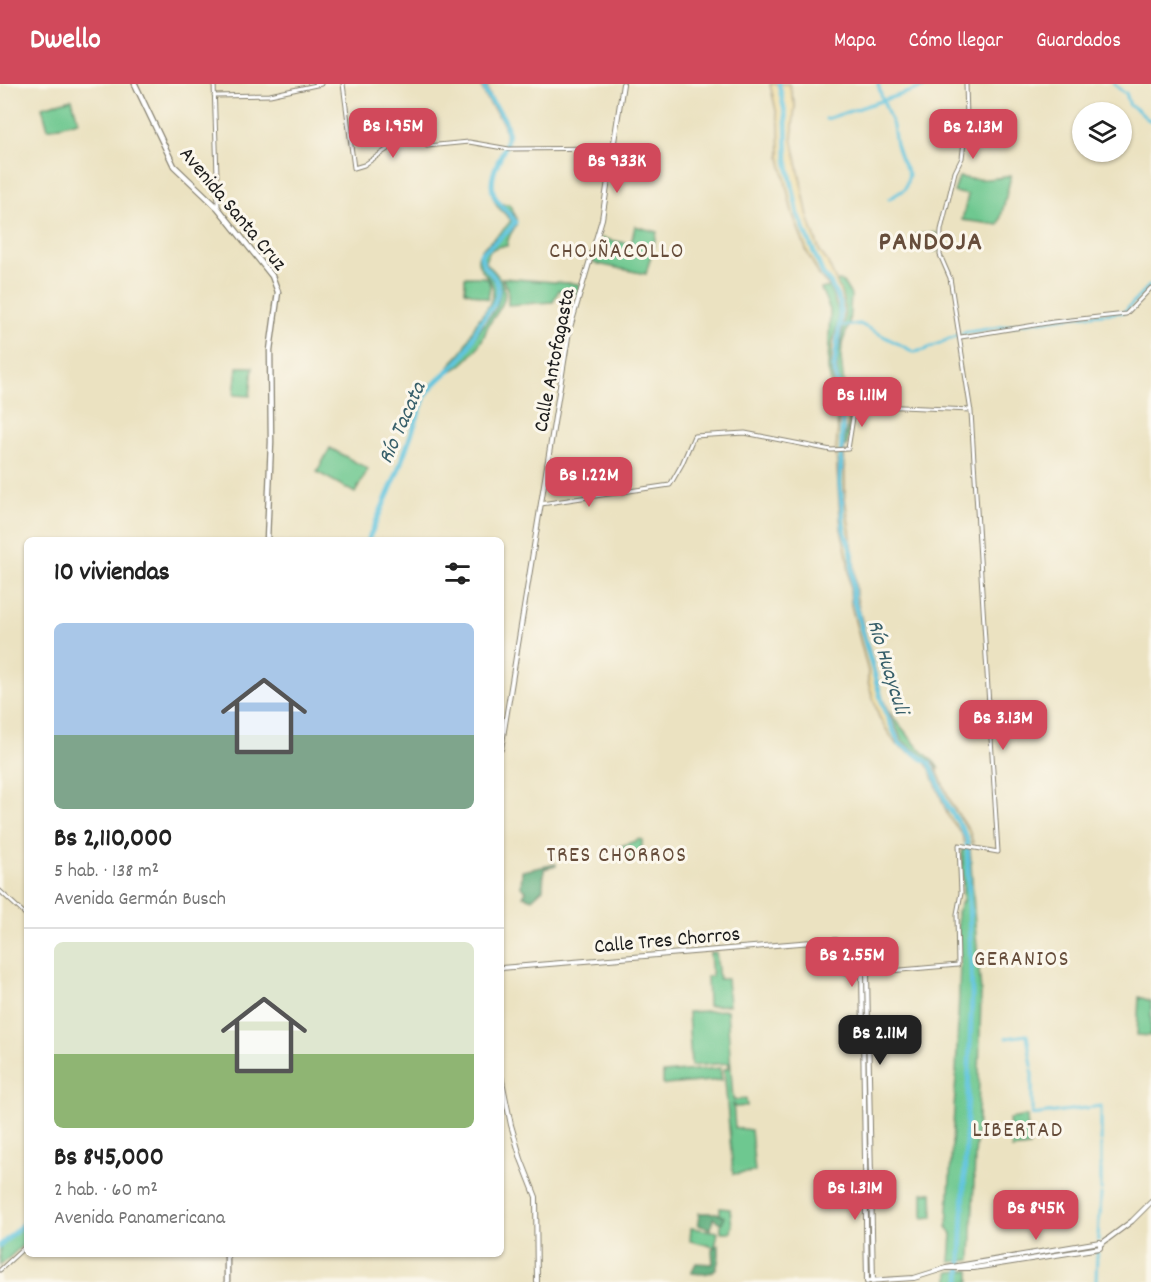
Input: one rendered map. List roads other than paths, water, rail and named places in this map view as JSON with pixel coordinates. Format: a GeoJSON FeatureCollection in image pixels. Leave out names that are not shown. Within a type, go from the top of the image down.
{"type":"FeatureCollection","features":[{"type":"Feature","properties":{"kind":"main road","name":"Avenida Santa Cruz"},"geometry":{"type":"LineString","coordinates":[[135,84],[174,166],[218,208],[272,276],[278,287],[270,350],[271,442],[267,537]]}},
{"type":"Feature","properties":{"kind":"main road","name":"Calle Antofagasta"},"geometry":{"type":"LineString","coordinates":[[504,731],[569,331],[602,219],[623,84]]}},
{"type":"Feature","properties":{"kind":"main road","name":"Calle Tres Chorros"},"geometry":{"type":"LineString","coordinates":[[504,968],[836,940],[837,972],[865,973]]}},
{"type":"Feature","properties":{"kind":"main road"},"geometry":{"type":"LineString","coordinates":[[865,973],[873,1281]]}},
{"type":"Feature","properties":{"kind":"main road"},"geometry":{"type":"LineString","coordinates":[[865,973],[867,1281],[914,1278],[946,1268],[962,1266],[974,1268],[1100,1245],[1132,1221],[1151,1202]]}},
{"type":"Feature","properties":{"kind":"main road"},"geometry":{"type":"LineString","coordinates":[[504,1091],[521,1159],[536,1197],[537,1282]]}},
{"type":"Feature","properties":{"kind":"main road"},"geometry":{"type":"LineString","coordinates":[[227,1257],[227,1282]]}},
{"type":"Feature","properties":{"kind":"street"},"geometry":{"type":"LineString","coordinates":[[214,84],[218,208]]}},
{"type":"Feature","properties":{"kind":"street"},"geometry":{"type":"LineString","coordinates":[[214,96],[270,95],[321,84]]}},
{"type":"Feature","properties":{"kind":"street"},"geometry":{"type":"LineString","coordinates":[[343,84],[354,168],[364,165],[404,138],[426,131],[427,146],[469,142],[505,148],[613,148]]}},
{"type":"Feature","properties":{"kind":"street"},"geometry":{"type":"LineString","coordinates":[[865,973],[958,965],[957,914],[962,893],[960,845],[999,852],[971,410],[950,278],[940,255],[941,230],[955,172],[962,158],[967,118],[966,84]]}},
{"type":"Feature","properties":{"kind":"street"},"geometry":{"type":"LineString","coordinates":[[961,337],[1053,322],[1126,314],[1151,288]]}},
{"type":"Feature","properties":{"kind":"street"},"geometry":{"type":"LineString","coordinates":[[541,504],[670,485],[694,436],[745,433],[834,449],[847,449],[855,405],[971,410]]}},
{"type":"Feature","properties":{"kind":"street"},"geometry":{"type":"LineString","coordinates":[[0,891],[24,913]]}},
{"type":"Feature","properties":{"kind":"street"},"geometry":{"type":"LineString","coordinates":[[0,1270],[24,1248]]}},
{"type":"Feature","properties":{"kind":"waterway","name":"Río Tacata"},"geometry":{"type":"LineString","coordinates":[[369,537],[396,476],[425,396],[465,353],[497,296],[498,285],[484,264],[481,254],[515,222],[497,201],[493,192],[494,174],[504,149],[507,133],[504,119],[487,95],[484,84]]}},
{"type":"Feature","properties":{"kind":"waterway","name":"Río Huayculi"},"geometry":{"type":"LineString","coordinates":[[779,84],[786,118],[787,160],[798,214],[823,274],[831,284],[840,303],[834,369],[843,409],[840,483],[844,530],[852,553],[853,598],[884,709],[899,743],[929,763],[948,807],[967,839],[972,996],[960,1282]]}},
{"type":"Feature","properties":{"kind":"waterway"},"geometry":{"type":"LineString","coordinates":[[878,84],[882,98]]}},
{"type":"Feature","properties":{"kind":"waterway"},"geometry":{"type":"LineString","coordinates":[[826,119],[927,86],[953,84]]}},
{"type":"Feature","properties":{"kind":"waterway"},"geometry":{"type":"LineString","coordinates":[[1114,84],[1123,92]]}},
{"type":"Feature","properties":{"kind":"waterway"},"geometry":{"type":"LineString","coordinates":[[1126,93],[1130,106],[1136,108],[1151,121]]}},
{"type":"Feature","properties":{"kind":"waterway"},"geometry":{"type":"LineString","coordinates":[[883,100],[893,126],[896,145],[909,174],[905,189],[889,199]]}},
{"type":"Feature","properties":{"kind":"waterway"},"geometry":{"type":"LineString","coordinates":[[962,333],[1066,317],[1124,312],[1151,284]]}},
{"type":"Feature","properties":{"kind":"waterway"},"geometry":{"type":"LineString","coordinates":[[840,326],[860,324],[914,352],[958,335]]}},
{"type":"Feature","properties":{"kind":"waterway"},"geometry":{"type":"LineString","coordinates":[[1006,1038],[1027,1035],[1032,1066]]}},
{"type":"Feature","properties":{"kind":"waterway"},"geometry":{"type":"LineString","coordinates":[[1032,1070],[1032,1112]]}},
{"type":"Feature","properties":{"kind":"waterway"},"geometry":{"type":"LineString","coordinates":[[1032,1115],[1101,1106],[1101,1141]]}},
{"type":"Feature","properties":{"kind":"waterway"},"geometry":{"type":"LineString","coordinates":[[1101,1145],[1101,1166]]}},
{"type":"Feature","properties":{"kind":"waterway"},"geometry":{"type":"LineString","coordinates":[[1101,1169],[1101,1190]]}},
{"type":"Feature","properties":{"kind":"waterway"},"geometry":{"type":"LineString","coordinates":[[1100,1214],[1101,1194]]}},
{"type":"Feature","properties":{"kind":"waterway"},"geometry":{"type":"LineString","coordinates":[[1098,1240],[1099,1217]]}},
{"type":"Feature","properties":{"kind":"waterway","name":"Río Tacata"},"geometry":{"type":"LineString","coordinates":[[0,1246],[24,1223]]}},
{"type":"Feature","properties":{"kind":"waterway"},"geometry":{"type":"LineString","coordinates":[[1096,1281],[1097,1252]]}},
{"type":"Feature","properties":{"kind":"district","name":"PANDOJA"},"geometry":{"type":"Point","coordinates":[931,240]}},
{"type":"Feature","properties":{"kind":"district","name":"CHOJÑACOLLO"},"geometry":{"type":"Point","coordinates":[617,249]}},
{"type":"Feature","properties":{"kind":"district","name":"TRES CHORROS"},"geometry":{"type":"Point","coordinates":[617,853]}},
{"type":"Feature","properties":{"kind":"district","name":"GERANIOS"},"geometry":{"type":"Point","coordinates":[1022,957]}},
{"type":"Feature","properties":{"kind":"district","name":"LIBERTAD"},"geometry":{"type":"Point","coordinates":[1018,1128]}}]}
